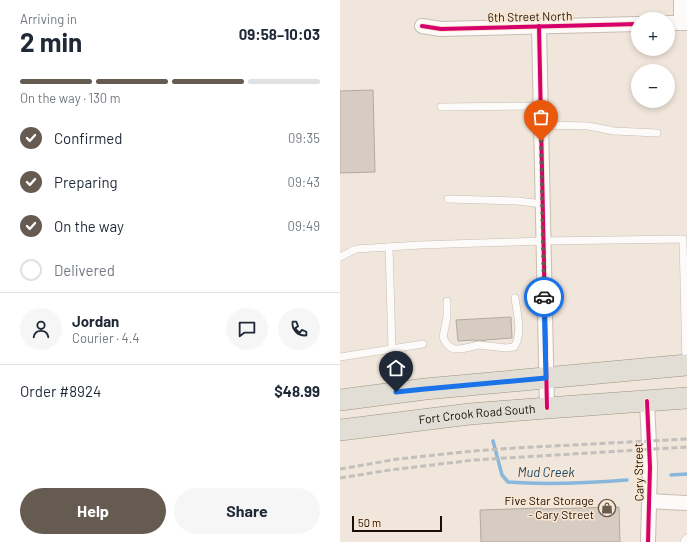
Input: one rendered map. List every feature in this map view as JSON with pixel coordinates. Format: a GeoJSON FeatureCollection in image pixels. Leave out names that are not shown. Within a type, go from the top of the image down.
{"type":"FeatureCollection","features":[{"type":"Feature","properties":{"kind":"main road"},"geometry":{"type":"LineString","coordinates":[[340,400],[425,389],[686,365]]}},
{"type":"Feature","properties":{"kind":"main road","name":"Fort Crook Road South"},"geometry":{"type":"LineString","coordinates":[[340,430],[470,414],[687,398]]}},
{"type":"Feature","properties":{"kind":"street"},"geometry":{"type":"LineString","coordinates":[[679,23],[681,0]]}},
{"type":"Feature","properties":{"kind":"street","name":"6th Street North"},"geometry":{"type":"LineString","coordinates":[[422,26],[440,29],[631,24]]}},
{"type":"Feature","properties":{"kind":"street"},"geometry":{"type":"LineString","coordinates":[[539,26],[547,408]]}},
{"type":"Feature","properties":{"kind":"street","name":"Cary Street"},"geometry":{"type":"LineString","coordinates":[[647,401],[650,467],[648,542]]}},
{"type":"Feature","properties":{"kind":"street"},"geometry":{"type":"LineString","coordinates":[[649,501],[687,503]]}},
{"type":"Feature","properties":{"kind":"lane"},"geometry":{"type":"LineString","coordinates":[[441,107],[541,106]]}},
{"type":"Feature","properties":{"kind":"lane"},"geometry":{"type":"LineString","coordinates":[[541,125],[588,126],[614,131],[656,133]]}},
{"type":"Feature","properties":{"kind":"lane"},"geometry":{"type":"LineString","coordinates":[[448,199],[518,201],[542,204]]}},
{"type":"Feature","properties":{"kind":"lane"},"geometry":{"type":"LineString","coordinates":[[340,258],[356,249],[389,247],[683,239],[686,365]]}},
{"type":"Feature","properties":{"kind":"lane"},"geometry":{"type":"LineString","coordinates":[[389,247],[392,349]]}},
{"type":"Feature","properties":{"kind":"lane"},"geometry":{"type":"LineString","coordinates":[[447,301],[447,316],[443,337],[450,347],[460,349],[479,345],[506,348],[514,347],[519,335],[515,298]]}},
{"type":"Feature","properties":{"kind":"lane"},"geometry":{"type":"LineString","coordinates":[[340,356],[424,344]]}},
{"type":"Feature","properties":{"kind":"lane"},"geometry":{"type":"LineString","coordinates":[[684,542],[687,538]]}},
{"type":"Feature","properties":{"kind":"building"},"geometry":{"type":"Polygon","coordinates":[[[373,90],[375,172],[340,173],[340,91],[373,90]]]}},
{"type":"Feature","properties":{"kind":"building"},"geometry":{"type":"Polygon","coordinates":[[[511,317],[512,338],[485,341],[458,341],[456,320],[511,317]]]}},
{"type":"Feature","properties":{"kind":"building"},"geometry":{"type":"Polygon","coordinates":[[[619,507],[620,542],[481,542],[480,510],[619,507]]]}},
{"type":"Feature","properties":{"kind":"waterway","name":"Mud Creek"},"geometry":{"type":"LineString","coordinates":[[493,441],[502,475],[508,482],[568,483],[627,480]]}},
{"type":"Feature","properties":{"kind":"waterway","name":"Mud Creek"},"geometry":{"type":"LineString","coordinates":[[671,475],[687,474]]}},
{"type":"Feature","properties":{"kind":"railway"},"geometry":{"type":"LineString","coordinates":[[340,469],[398,459],[473,451],[687,439]]}},
{"type":"Feature","properties":{"kind":"railway"},"geometry":{"type":"LineString","coordinates":[[340,478],[390,470],[474,460],[687,447]]}},
{"type":"Feature","properties":{"kind":"cycle path"},"geometry":{"type":"LineString","coordinates":[[422,26],[441,29],[631,24]]}},
{"type":"Feature","properties":{"kind":"cycle path"},"geometry":{"type":"LineString","coordinates":[[539,26],[547,408]]}},
{"type":"Feature","properties":{"kind":"cycle path"},"geometry":{"type":"LineString","coordinates":[[647,401],[650,467],[648,542]]}},
{"type":"Feature","properties":{"kind":"way so far"},"geometry":{"type":"LineString","coordinates":[[541,141],[544,297]]}},
{"type":"Feature","properties":{"kind":"place","name":"Five Star Storage - Cary Street"},"geometry":{"type":"Point","coordinates":[607,508]}},
{"type":"Feature","properties":{"kind":"route"},"geometry":{"type":"LineString","coordinates":[[396,392],[546,378],[544,297]]}}]}
